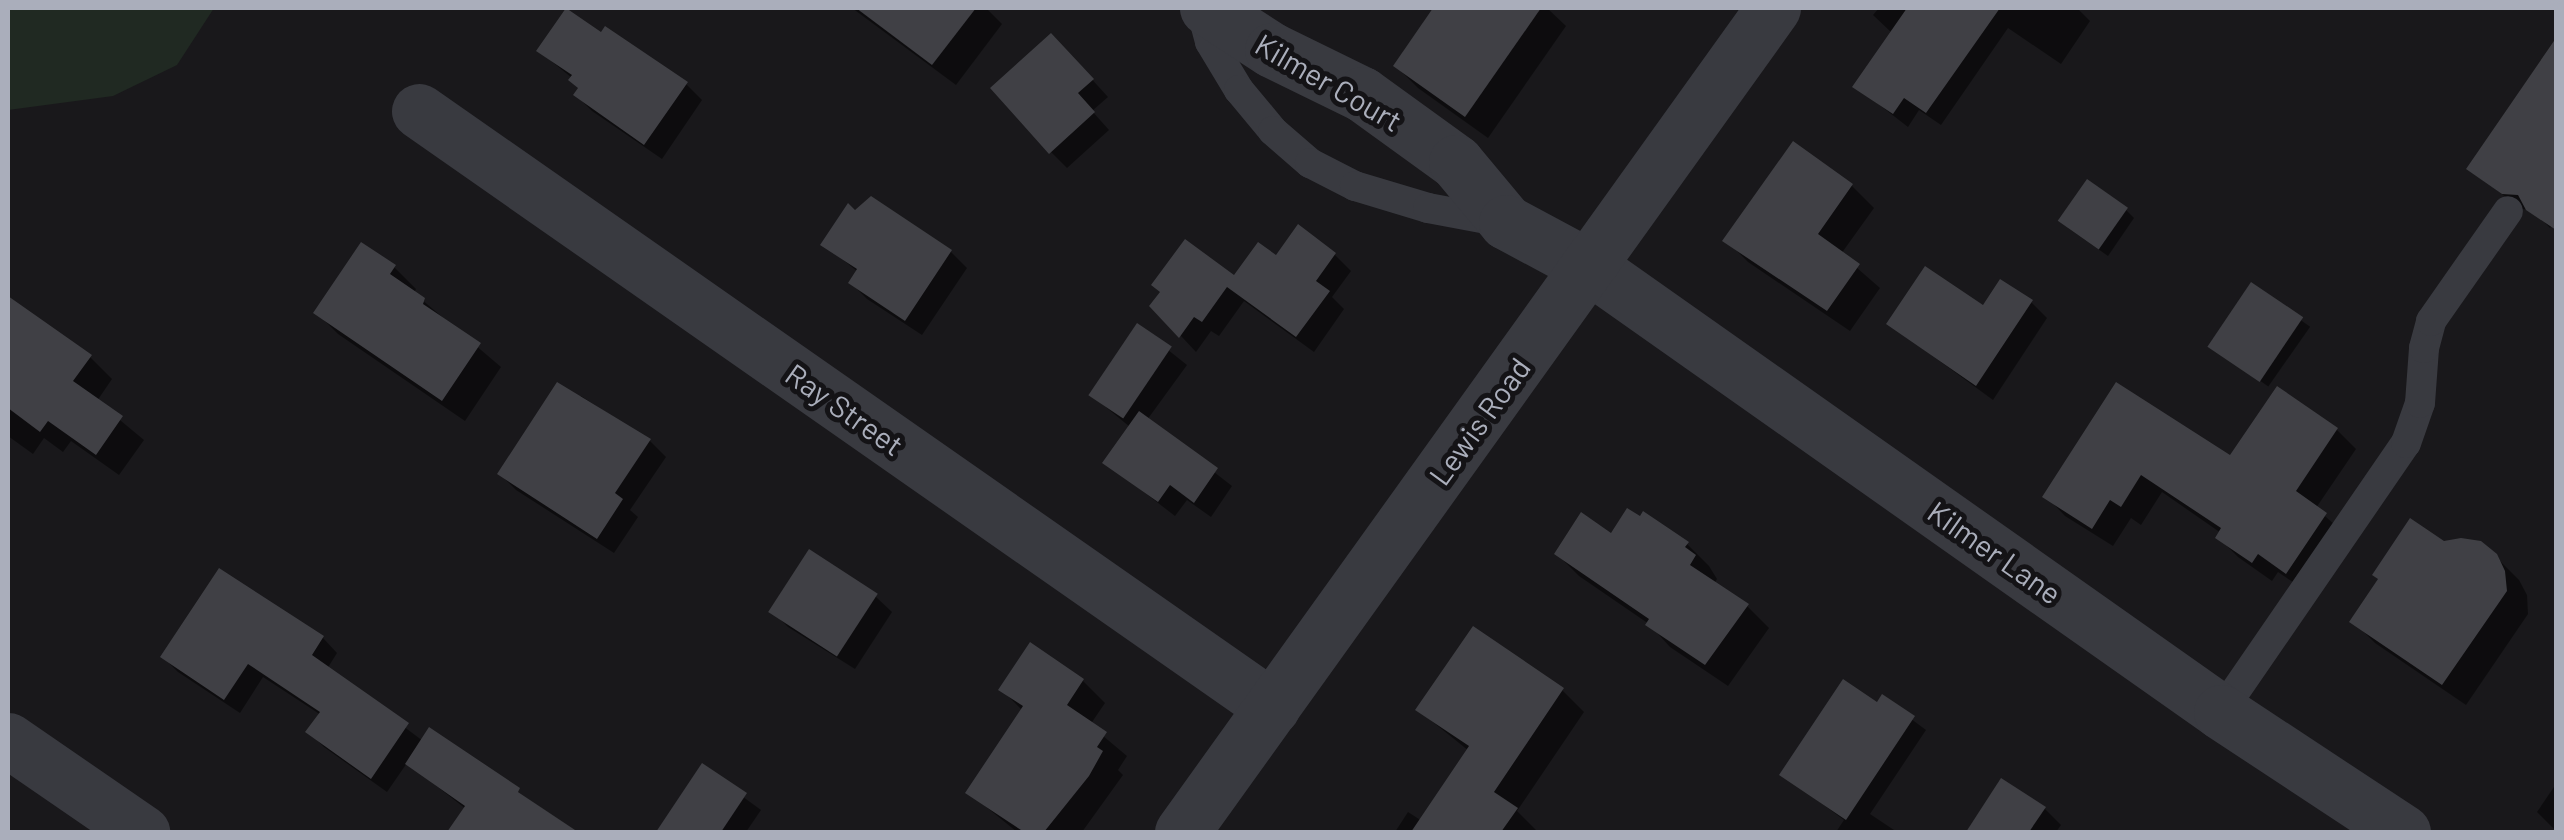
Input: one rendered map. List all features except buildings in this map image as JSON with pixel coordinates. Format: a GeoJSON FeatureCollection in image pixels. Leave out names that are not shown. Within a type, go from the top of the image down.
{"type":"FeatureCollection","features":[{"type":"Feature","properties":{"kind":"street","name":"Kilmer Court"},"geometry":{"type":"LineString","coordinates":[[1204,8],[1272,50],[1362,94],[1456,162],[1506,222],[1590,267]]}},
{"type":"Feature","properties":{"kind":"street","name":"Lewis Road"},"geometry":{"type":"LineString","coordinates":[[1182,832],[1772,8]]}},
{"type":"Feature","properties":{"kind":"street","name":"Ray Street"},"geometry":{"type":"LineString","coordinates":[[419,111],[1272,708]]}},
{"type":"Feature","properties":{"kind":"street","name":"Kilmer Lane"},"geometry":{"type":"LineString","coordinates":[[1590,267],[2221,712],[2403,832]]}},
{"type":"Feature","properties":{"kind":"street"},"geometry":{"type":"LineString","coordinates":[[8,740],[142,832]]}},
{"type":"Feature","properties":{"kind":"lane"},"geometry":{"type":"LineString","coordinates":[[1204,8],[1210,42],[1238,90],[1273,131],[1310,163],[1355,186],[1428,208],[1506,222]]}},
{"type":"Feature","properties":{"kind":"lane"},"geometry":{"type":"LineString","coordinates":[[2221,712],[2406,443],[2420,403],[2424,348],[2431,321],[2508,211]]}},
{"type":"Feature","properties":{"kind":"shaded area"},"geometry":{"type":"Polygon","coordinates":[[[8,8],[214,8],[177,65],[113,96],[8,110],[8,8]]]}}]}
